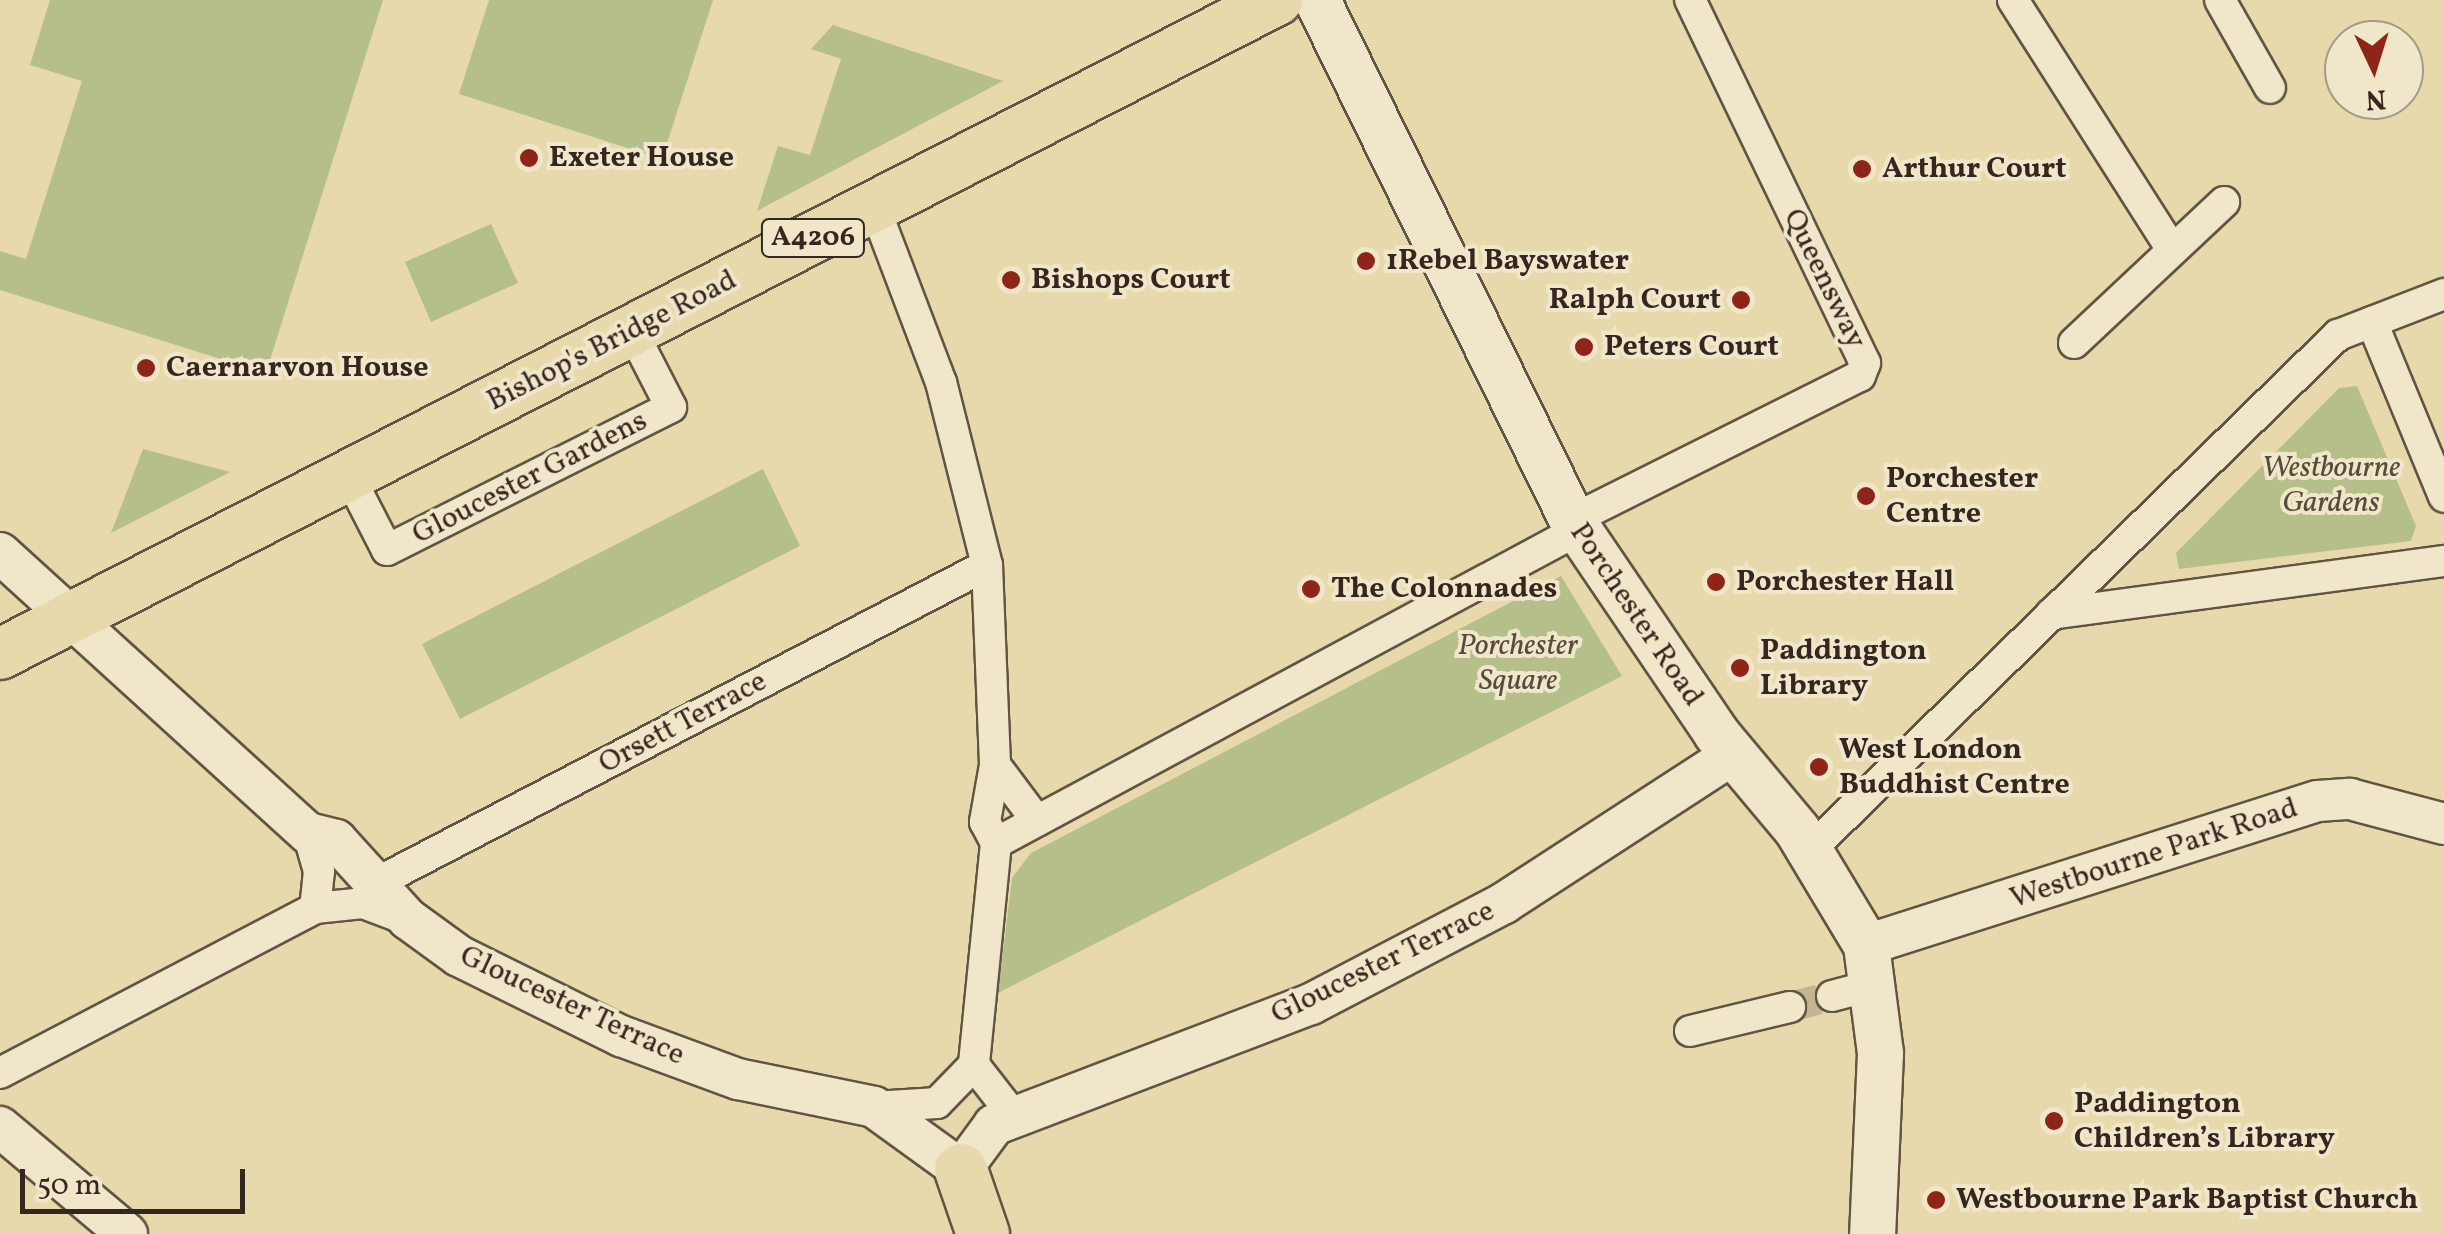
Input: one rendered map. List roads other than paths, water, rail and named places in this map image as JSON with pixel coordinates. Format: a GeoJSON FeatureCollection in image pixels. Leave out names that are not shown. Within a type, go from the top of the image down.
{"type":"FeatureCollection","features":[{"type":"Feature","properties":{"kind":"main road","name":"Bishop's Bridge Road"},"geometry":{"type":"LineString","coordinates":[[0,654],[1277,0]]}},
{"type":"Feature","properties":{"kind":"main road","name":"Porchester Road"},"geometry":{"type":"LineString","coordinates":[[1317,0],[1575,525],[1732,755],[1810,850],[1858,975],[1880,1111],[1872,1234]]}},
{"type":"Feature","properties":{"kind":"street","name":"Queensway"},"geometry":{"type":"LineString","coordinates":[[1575,525],[1863,370],[1690,0]]}},
{"type":"Feature","properties":{"kind":"street"},"geometry":{"type":"LineString","coordinates":[[2013,0],[2166,240]]}},
{"type":"Feature","properties":{"kind":"street"},"geometry":{"type":"LineString","coordinates":[[2220,0],[2270,88]]}},
{"type":"Feature","properties":{"kind":"street"},"geometry":{"type":"LineString","coordinates":[[2074,343],[2166,240],[2224,202]]}},
{"type":"Feature","properties":{"kind":"street"},"geometry":{"type":"LineString","coordinates":[[874,206],[940,382],[987,564],[995,765],[985,822],[996,843],[974,1065],[1013,1115]]}},
{"type":"Feature","properties":{"kind":"street"},"geometry":{"type":"LineString","coordinates":[[1810,850],[2338,335],[2444,294]]}},
{"type":"Feature","properties":{"kind":"street"},"geometry":{"type":"LineString","coordinates":[[2372,322],[2444,497]]}},
{"type":"Feature","properties":{"kind":"street","name":"Gloucester Gardens"},"geometry":{"type":"LineString","coordinates":[[349,476],[387,550],[671,407],[632,331]]}},
{"type":"Feature","properties":{"kind":"street"},"geometry":{"type":"LineString","coordinates":[[996,843],[1575,525]]}},
{"type":"Feature","properties":{"kind":"street","name":"Gloucester Terrace"},"geometry":{"type":"LineString","coordinates":[[0,553],[308,833],[336,840],[380,881],[408,919],[459,956],[621,1036],[738,1079],[874,1107],[936,1103],[974,1065]]}},
{"type":"Feature","properties":{"kind":"street"},"geometry":{"type":"LineString","coordinates":[[2052,614],[2444,561]]}},
{"type":"Feature","properties":{"kind":"street","name":"Orsett Terrace"},"geometry":{"type":"LineString","coordinates":[[380,881],[987,564]]}},
{"type":"Feature","properties":{"kind":"street","name":"Gloucester Terrace"},"geometry":{"type":"LineString","coordinates":[[974,1207],[994,1125],[1311,1004],[1504,903],[1732,755]]}},
{"type":"Feature","properties":{"kind":"street"},"geometry":{"type":"LineString","coordinates":[[995,765],[1037,821]]}},
{"type":"Feature","properties":{"kind":"street","name":"Westbourne Park Road"},"geometry":{"type":"LineString","coordinates":[[1858,975],[2318,802],[2350,799],[2444,824]]}},
{"type":"Feature","properties":{"kind":"street"},"geometry":{"type":"LineString","coordinates":[[308,833],[319,870],[315,908]]}},
{"type":"Feature","properties":{"kind":"street"},"geometry":{"type":"LineString","coordinates":[[0,1073],[315,908],[363,903],[408,919]]}},
{"type":"Feature","properties":{"kind":"street"},"geometry":{"type":"LineString","coordinates":[[1690,1031],[1790,1007]]}},
{"type":"Feature","properties":{"kind":"street","name":"Gloucester Terrace"},"geometry":{"type":"LineString","coordinates":[[874,1107],[974,1207]]}},
{"type":"Feature","properties":{"kind":"street"},"geometry":{"type":"LineString","coordinates":[[0,1126],[102,1227]]}},
{"type":"Feature","properties":{"kind":"street"},"geometry":{"type":"LineString","coordinates":[[0,1135],[102,1227]]}},
{"type":"Feature","properties":{"kind":"tunnel"},"geometry":{"type":"LineString","coordinates":[[1790,1007],[1832,996]]}},
{"type":"Feature","properties":{"kind":"place","name":"Exeter House"},"geometry":{"type":"Point","coordinates":[529,158]}},
{"type":"Feature","properties":{"kind":"place","name":"Arthur Court"},"geometry":{"type":"Point","coordinates":[1862,169]}},
{"type":"Feature","properties":{"kind":"place","name":"1Rebel Bayswater"},"geometry":{"type":"Point","coordinates":[1366,261]}},
{"type":"Feature","properties":{"kind":"place","name":"Bishops Court"},"geometry":{"type":"Point","coordinates":[1011,280]}},
{"type":"Feature","properties":{"kind":"place","name":"Ralph Court"},"geometry":{"type":"Point","coordinates":[1741,300]}},
{"type":"Feature","properties":{"kind":"place","name":"Peters Court"},"geometry":{"type":"Point","coordinates":[1584,347]}},
{"type":"Feature","properties":{"kind":"place","name":"Caernarvon House"},"geometry":{"type":"Point","coordinates":[146,368]}},
{"type":"Feature","properties":{"kind":"place","name":"Porchester Centre"},"geometry":{"type":"Point","coordinates":[1866,496]}},
{"type":"Feature","properties":{"kind":"place","name":"Porchester Hall"},"geometry":{"type":"Point","coordinates":[1716,582]}},
{"type":"Feature","properties":{"kind":"place","name":"The Colonnades"},"geometry":{"type":"Point","coordinates":[1311,589]}},
{"type":"Feature","properties":{"kind":"place","name":"Paddington Library"},"geometry":{"type":"Point","coordinates":[1740,668]}},
{"type":"Feature","properties":{"kind":"place","name":"West London Buddhist Centre"},"geometry":{"type":"Point","coordinates":[1819,767]}},
{"type":"Feature","properties":{"kind":"place","name":"Paddington Children’s Library"},"geometry":{"type":"Point","coordinates":[2054,1121]}},
{"type":"Feature","properties":{"kind":"place","name":"Westbourne Park Baptist Church"},"geometry":{"type":"Point","coordinates":[1936,1200]}},
{"type":"Feature","properties":{"kind":"park label","name":"Westbourne Gardens"},"geometry":{"type":"Point","coordinates":[2331,485]}},
{"type":"Feature","properties":{"kind":"park label","name":"Porchester Square"},"geometry":{"type":"Point","coordinates":[1518,663]}}]}
